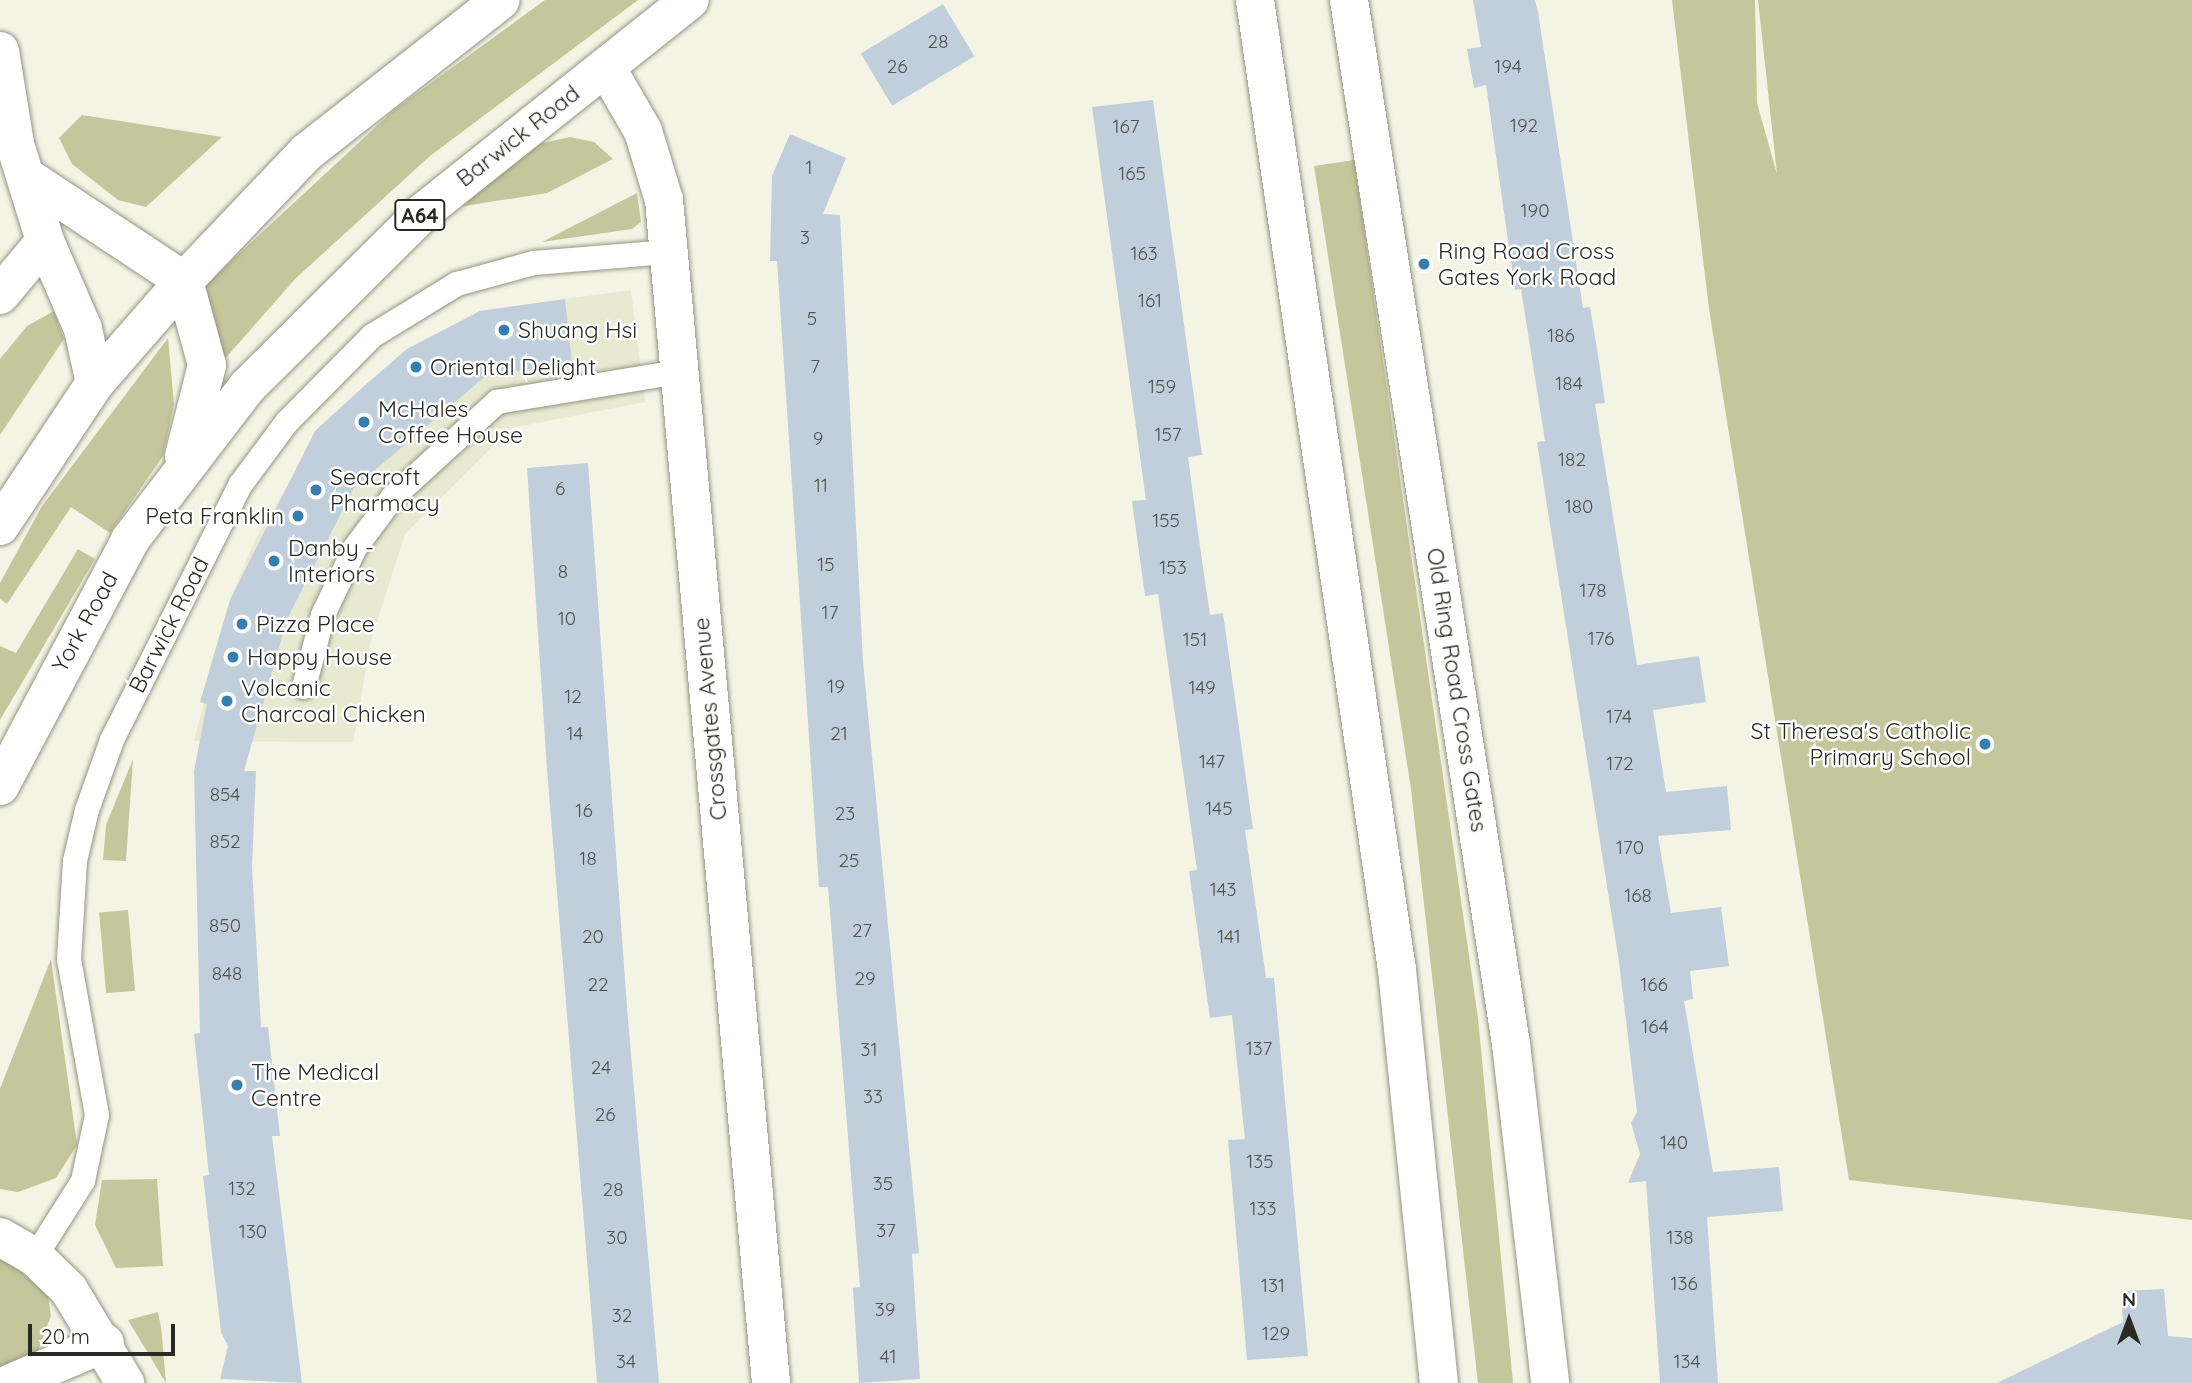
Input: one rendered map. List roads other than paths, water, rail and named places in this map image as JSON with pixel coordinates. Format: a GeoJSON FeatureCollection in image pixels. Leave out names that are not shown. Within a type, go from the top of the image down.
{"type":"FeatureCollection","features":[{"type":"Feature","properties":{"kind":"main road"},"geometry":{"type":"LineString","coordinates":[[0,526],[94,383],[184,281],[307,152],[501,0]]}},
{"type":"Feature","properties":{"kind":"main road","name":"Barwick Road"},"geometry":{"type":"LineString","coordinates":[[182,465],[337,291],[498,149],[690,0]]}},
{"type":"Feature","properties":{"kind":"main road"},"geometry":{"type":"LineString","coordinates":[[1255,0],[1393,943],[1439,1383]]}},
{"type":"Feature","properties":{"kind":"main road","name":"Old Ring Road Cross Gates"},"geometry":{"type":"LineString","coordinates":[[1349,0],[1507,1019],[1550,1383]]}},
{"type":"Feature","properties":{"kind":"main road"},"geometry":{"type":"LineString","coordinates":[[1,59],[27,177],[45,241],[83,329],[94,383]]}},
{"type":"Feature","properties":{"kind":"main road","name":"Crossgates Avenue"},"geometry":{"type":"LineString","coordinates":[[606,67],[658,167],[771,1383]]}},
{"type":"Feature","properties":{"kind":"main road"},"geometry":{"type":"LineString","coordinates":[[27,177],[184,281],[207,365],[182,465]]}},
{"type":"Feature","properties":{"kind":"main road"},"geometry":{"type":"LineString","coordinates":[[0,295],[45,241]]}},
{"type":"Feature","properties":{"kind":"main road","name":"York Road"},"geometry":{"type":"LineString","coordinates":[[0,786],[107,579],[182,465]]}},
{"type":"Feature","properties":{"kind":"main road"},"geometry":{"type":"LineString","coordinates":[[0,1237],[35,1257],[68,1290],[105,1342],[125,1383]]}},
{"type":"Feature","properties":{"kind":"main road"},"geometry":{"type":"LineString","coordinates":[[12,1383],[105,1342]]}},
{"type":"Feature","properties":{"kind":"lane","name":"Barwick Road"},"geometry":{"type":"LineString","coordinates":[[35,1257],[83,1181],[96,1127],[69,959],[75,861],[87,810],[112,740],[240,484],[287,422],[372,336],[457,284],[534,263],[667,252]]}},
{"type":"Feature","properties":{"kind":"lane"},"geometry":{"type":"LineString","coordinates":[[304,687],[323,615],[355,548],[393,497],[497,402],[678,372]]}},
{"type":"Feature","properties":{"kind":"place","name":"Ring Road Cross Gates York Road"},"geometry":{"type":"Point","coordinates":[1424,264]}},
{"type":"Feature","properties":{"kind":"place","name":"Shuang Hsi"},"geometry":{"type":"Point","coordinates":[504,330]}},
{"type":"Feature","properties":{"kind":"place","name":"Oriental Delight"},"geometry":{"type":"Point","coordinates":[416,367]}},
{"type":"Feature","properties":{"kind":"place","name":"McHales Coffee House"},"geometry":{"type":"Point","coordinates":[364,422]}},
{"type":"Feature","properties":{"kind":"place","name":"Seacroft Pharmacy"},"geometry":{"type":"Point","coordinates":[316,490]}},
{"type":"Feature","properties":{"kind":"place","name":"Peta Franklin"},"geometry":{"type":"Point","coordinates":[298,516]}},
{"type":"Feature","properties":{"kind":"place","name":"Danby - Interiors"},"geometry":{"type":"Point","coordinates":[274,561]}},
{"type":"Feature","properties":{"kind":"place","name":"Pizza Place"},"geometry":{"type":"Point","coordinates":[242,624]}},
{"type":"Feature","properties":{"kind":"place","name":"Happy House"},"geometry":{"type":"Point","coordinates":[233,657]}},
{"type":"Feature","properties":{"kind":"place","name":"Volcanic Charcoal Chicken"},"geometry":{"type":"Point","coordinates":[227,701]}},
{"type":"Feature","properties":{"kind":"place","name":"St Theresa's Catholic Primary School"},"geometry":{"type":"Point","coordinates":[1985,744]}},
{"type":"Feature","properties":{"kind":"place","name":"The Medical Centre"},"geometry":{"type":"Point","coordinates":[237,1085]}}]}
